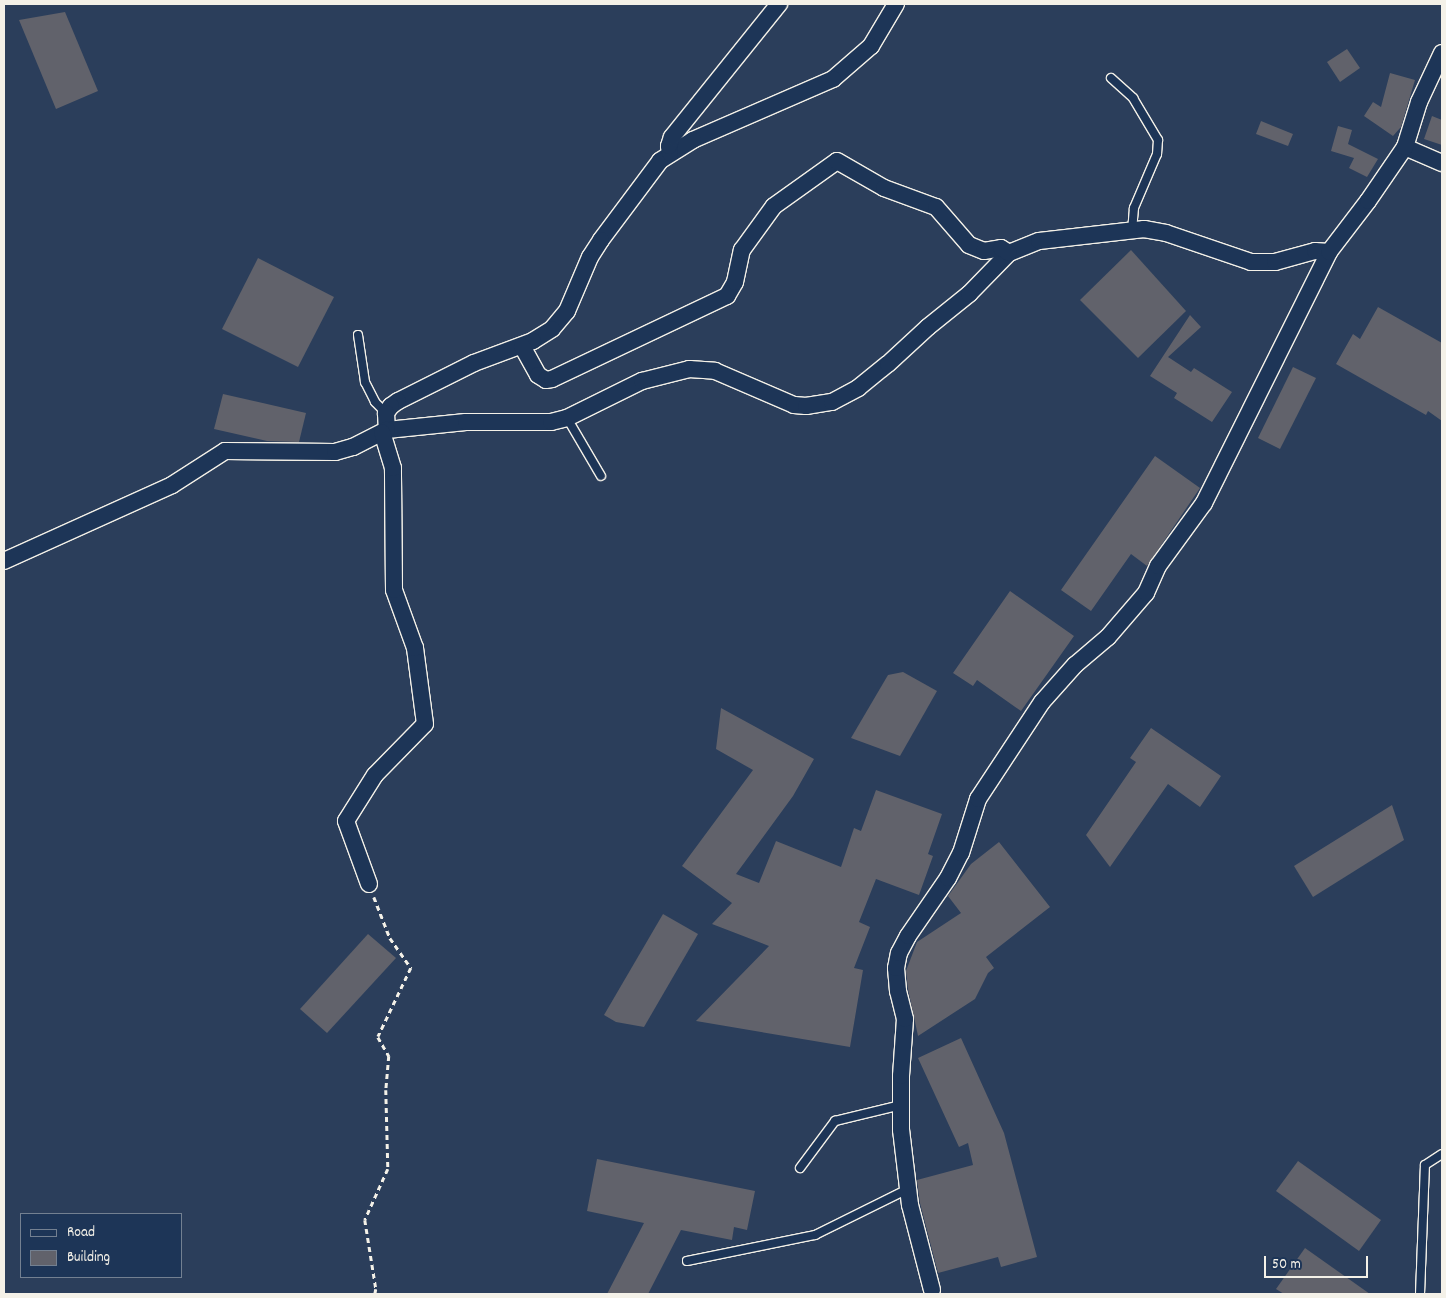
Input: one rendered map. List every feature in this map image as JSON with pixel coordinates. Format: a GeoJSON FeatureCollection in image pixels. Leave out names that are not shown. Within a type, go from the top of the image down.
{"type":"FeatureCollection","features":[{"type":"Feature","properties":{"kind":"street"},"geometry":{"type":"LineString","coordinates":[[670,153],[672,137],[779,4]]}},
{"type":"Feature","properties":{"kind":"street"},"geometry":{"type":"LineString","coordinates":[[369,884],[346,821],[375,775],[425,724],[415,648],[394,590],[393,468],[384,432],[386,414],[391,406],[419,389],[474,363],[522,346],[541,337],[567,312],[590,257],[601,240],[649,173],[670,153],[693,140],[833,79],[860,58],[871,46],[896,4]]}},
{"type":"Feature","properties":{"kind":"street"},"geometry":{"type":"LineString","coordinates":[[932,1290],[910,1205],[901,1130],[906,1019],[898,991],[896,968],[899,953],[908,936],[948,878],[961,853],[978,799],[1042,702],[1075,665],[1108,637],[1146,593],[1158,566],[1204,504],[1329,252],[1368,201],[1405,147],[1419,102],[1442,53]]}},
{"type":"Feature","properties":{"kind":"street"},"geometry":{"type":"LineString","coordinates":[[1405,147],[1442,163]]}},
{"type":"Feature","properties":{"kind":"street"},"geometry":{"type":"LineString","coordinates":[[522,346],[538,375],[546,380],[552,379],[727,296],[735,282],[742,250],[774,206],[837,160],[884,188],[936,207],[969,245],[984,250],[1001,248],[1010,253]]}},
{"type":"Feature","properties":{"kind":"street"},"geometry":{"type":"LineString","coordinates":[[4,560],[172,485],[225,451],[334,452],[353,447],[384,432],[466,422],[551,422],[567,418],[627,387],[688,369],[715,371],[794,405],[806,406],[832,402],[858,388],[888,364],[928,327],[970,294],[1010,253],[1039,241],[1132,229],[1166,233],[1251,262],[1275,262],[1315,250],[1329,252]]}},
{"type":"Feature","properties":{"kind":"lane"},"geometry":{"type":"LineString","coordinates":[[1111,78],[1133,98],[1158,140],[1157,154],[1134,208],[1132,229]]}},
{"type":"Feature","properties":{"kind":"lane"},"geometry":{"type":"LineString","coordinates":[[358,335],[365,382],[375,402],[386,414]]}},
{"type":"Feature","properties":{"kind":"lane"},"geometry":{"type":"LineString","coordinates":[[567,418],[601,476]]}},
{"type":"Feature","properties":{"kind":"lane"},"geometry":{"type":"LineString","coordinates":[[800,1168],[835,1121],[901,1105]]}},
{"type":"Feature","properties":{"kind":"lane"},"geometry":{"type":"LineString","coordinates":[[1420,1294],[1425,1165],[1442,1154]]}},
{"type":"Feature","properties":{"kind":"lane"},"geometry":{"type":"LineString","coordinates":[[687,1262],[816,1235],[908,1189]]}},
{"type":"Feature","properties":{"kind":"path"},"geometry":{"type":"LineString","coordinates":[[369,884],[390,938],[411,968],[378,1037],[389,1056],[386,1090],[388,1169],[365,1220],[376,1289],[375,1294]]}},
{"type":"Feature","properties":{"kind":"green space"},"geometry":{"type":"Polygon","coordinates":[[[1442,1170],[1442,1292],[1441,1292],[1442,1170]]]}},
{"type":"Feature","properties":{"kind":"building"},"geometry":{"type":"Polygon","coordinates":[[[65,12],[98,91],[56,109],[19,20],[65,12]]]}},
{"type":"Feature","properties":{"kind":"building"},"geometry":{"type":"Polygon","coordinates":[[[1347,49],[1360,68],[1340,82],[1327,62],[1347,49]]]}},
{"type":"Feature","properties":{"kind":"building"},"geometry":{"type":"Polygon","coordinates":[[[1390,73],[1415,80],[1401,127],[1393,136],[1364,116],[1373,102],[1381,107],[1390,73]]]}},
{"type":"Feature","properties":{"kind":"building"},"geometry":{"type":"Polygon","coordinates":[[[1432,116],[1442,120],[1442,145],[1424,139],[1432,116]]]}},
{"type":"Feature","properties":{"kind":"building"},"geometry":{"type":"Polygon","coordinates":[[[1261,121],[1293,134],[1288,146],[1256,134],[1261,121]]]}},
{"type":"Feature","properties":{"kind":"building"},"geometry":{"type":"Polygon","coordinates":[[[1338,126],[1352,130],[1348,144],[1378,159],[1367,177],[1349,168],[1354,158],[1331,151],[1338,126]]]}},
{"type":"Feature","properties":{"kind":"building"},"geometry":{"type":"Polygon","coordinates":[[[1131,250],[1186,311],[1138,358],[1080,300],[1131,250]]]}},
{"type":"Feature","properties":{"kind":"building"},"geometry":{"type":"Polygon","coordinates":[[[258,258],[334,297],[298,367],[222,329],[258,258]]]}},
{"type":"Feature","properties":{"kind":"building"},"geometry":{"type":"Polygon","coordinates":[[[1378,307],[1442,343],[1442,421],[1428,411],[1426,415],[1336,364],[1353,334],[1360,339],[1378,307]]]}},
{"type":"Feature","properties":{"kind":"building"},"geometry":{"type":"Polygon","coordinates":[[[1190,315],[1201,327],[1168,357],[1191,372],[1194,368],[1232,392],[1212,422],[1174,398],[1177,393],[1150,376],[1190,315]]]}},
{"type":"Feature","properties":{"kind":"building"},"geometry":{"type":"Polygon","coordinates":[[[1293,367],[1316,378],[1280,449],[1258,438],[1293,367]]]}},
{"type":"Feature","properties":{"kind":"building"},"geometry":{"type":"Polygon","coordinates":[[[223,394],[306,413],[299,442],[267,441],[214,429],[223,394]]]}},
{"type":"Feature","properties":{"kind":"building"},"geometry":{"type":"Polygon","coordinates":[[[1155,456],[1200,488],[1147,566],[1131,554],[1091,611],[1061,590],[1155,456]]]}},
{"type":"Feature","properties":{"kind":"building"},"geometry":{"type":"Polygon","coordinates":[[[1010,591],[1074,636],[1021,711],[977,680],[973,686],[953,673],[1010,591]]]}},
{"type":"Feature","properties":{"kind":"building"},"geometry":{"type":"Polygon","coordinates":[[[903,672],[937,691],[900,756],[851,738],[888,675],[903,672]]]}},
{"type":"Feature","properties":{"kind":"building"},"geometry":{"type":"Polygon","coordinates":[[[721,708],[814,759],[793,796],[736,874],[759,883],[776,841],[841,867],[854,828],[861,831],[876,790],[942,814],[928,854],[933,856],[919,895],[876,879],[859,922],[870,927],[854,968],[863,970],[850,1047],[696,1021],[769,946],[712,924],[732,903],[682,866],[753,770],[716,749],[721,708]]]}},
{"type":"Feature","properties":{"kind":"building"},"geometry":{"type":"Polygon","coordinates":[[[1151,728],[1221,776],[1200,807],[1168,784],[1110,867],[1086,835],[1136,762],[1130,758],[1151,728]]]}},
{"type":"Feature","properties":{"kind":"building"},"geometry":{"type":"Polygon","coordinates":[[[1392,805],[1404,840],[1313,897],[1294,866],[1392,805]]]}},
{"type":"Feature","properties":{"kind":"building"},"geometry":{"type":"Polygon","coordinates":[[[999,842],[1050,907],[986,957],[994,968],[988,973],[975,999],[918,1036],[906,971],[917,942],[961,913],[948,896],[971,864],[999,842]]]}},
{"type":"Feature","properties":{"kind":"building"},"geometry":{"type":"Polygon","coordinates":[[[663,914],[698,934],[644,1027],[616,1022],[604,1015],[663,914]]]}},
{"type":"Feature","properties":{"kind":"building"},"geometry":{"type":"Polygon","coordinates":[[[368,934],[396,958],[327,1033],[300,1009],[368,934]]]}},
{"type":"Feature","properties":{"kind":"building"},"geometry":{"type":"Polygon","coordinates":[[[961,1038],[1004,1133],[1037,1257],[1001,1267],[998,1257],[938,1273],[920,1203],[917,1180],[973,1165],[968,1143],[959,1147],[918,1058],[961,1038]]]}},
{"type":"Feature","properties":{"kind":"building"},"geometry":{"type":"Polygon","coordinates":[[[597,1159],[755,1191],[747,1230],[734,1227],[732,1240],[681,1230],[648,1294],[607,1294],[644,1223],[587,1211],[597,1159]]]}},
{"type":"Feature","properties":{"kind":"building"},"geometry":{"type":"Polygon","coordinates":[[[1298,1161],[1381,1220],[1359,1251],[1276,1191],[1298,1161]]]}},
{"type":"Feature","properties":{"kind":"building"},"geometry":{"type":"Polygon","coordinates":[[[1305,1248],[1370,1294],[1284,1294],[1276,1289],[1305,1248]]]}}]}
